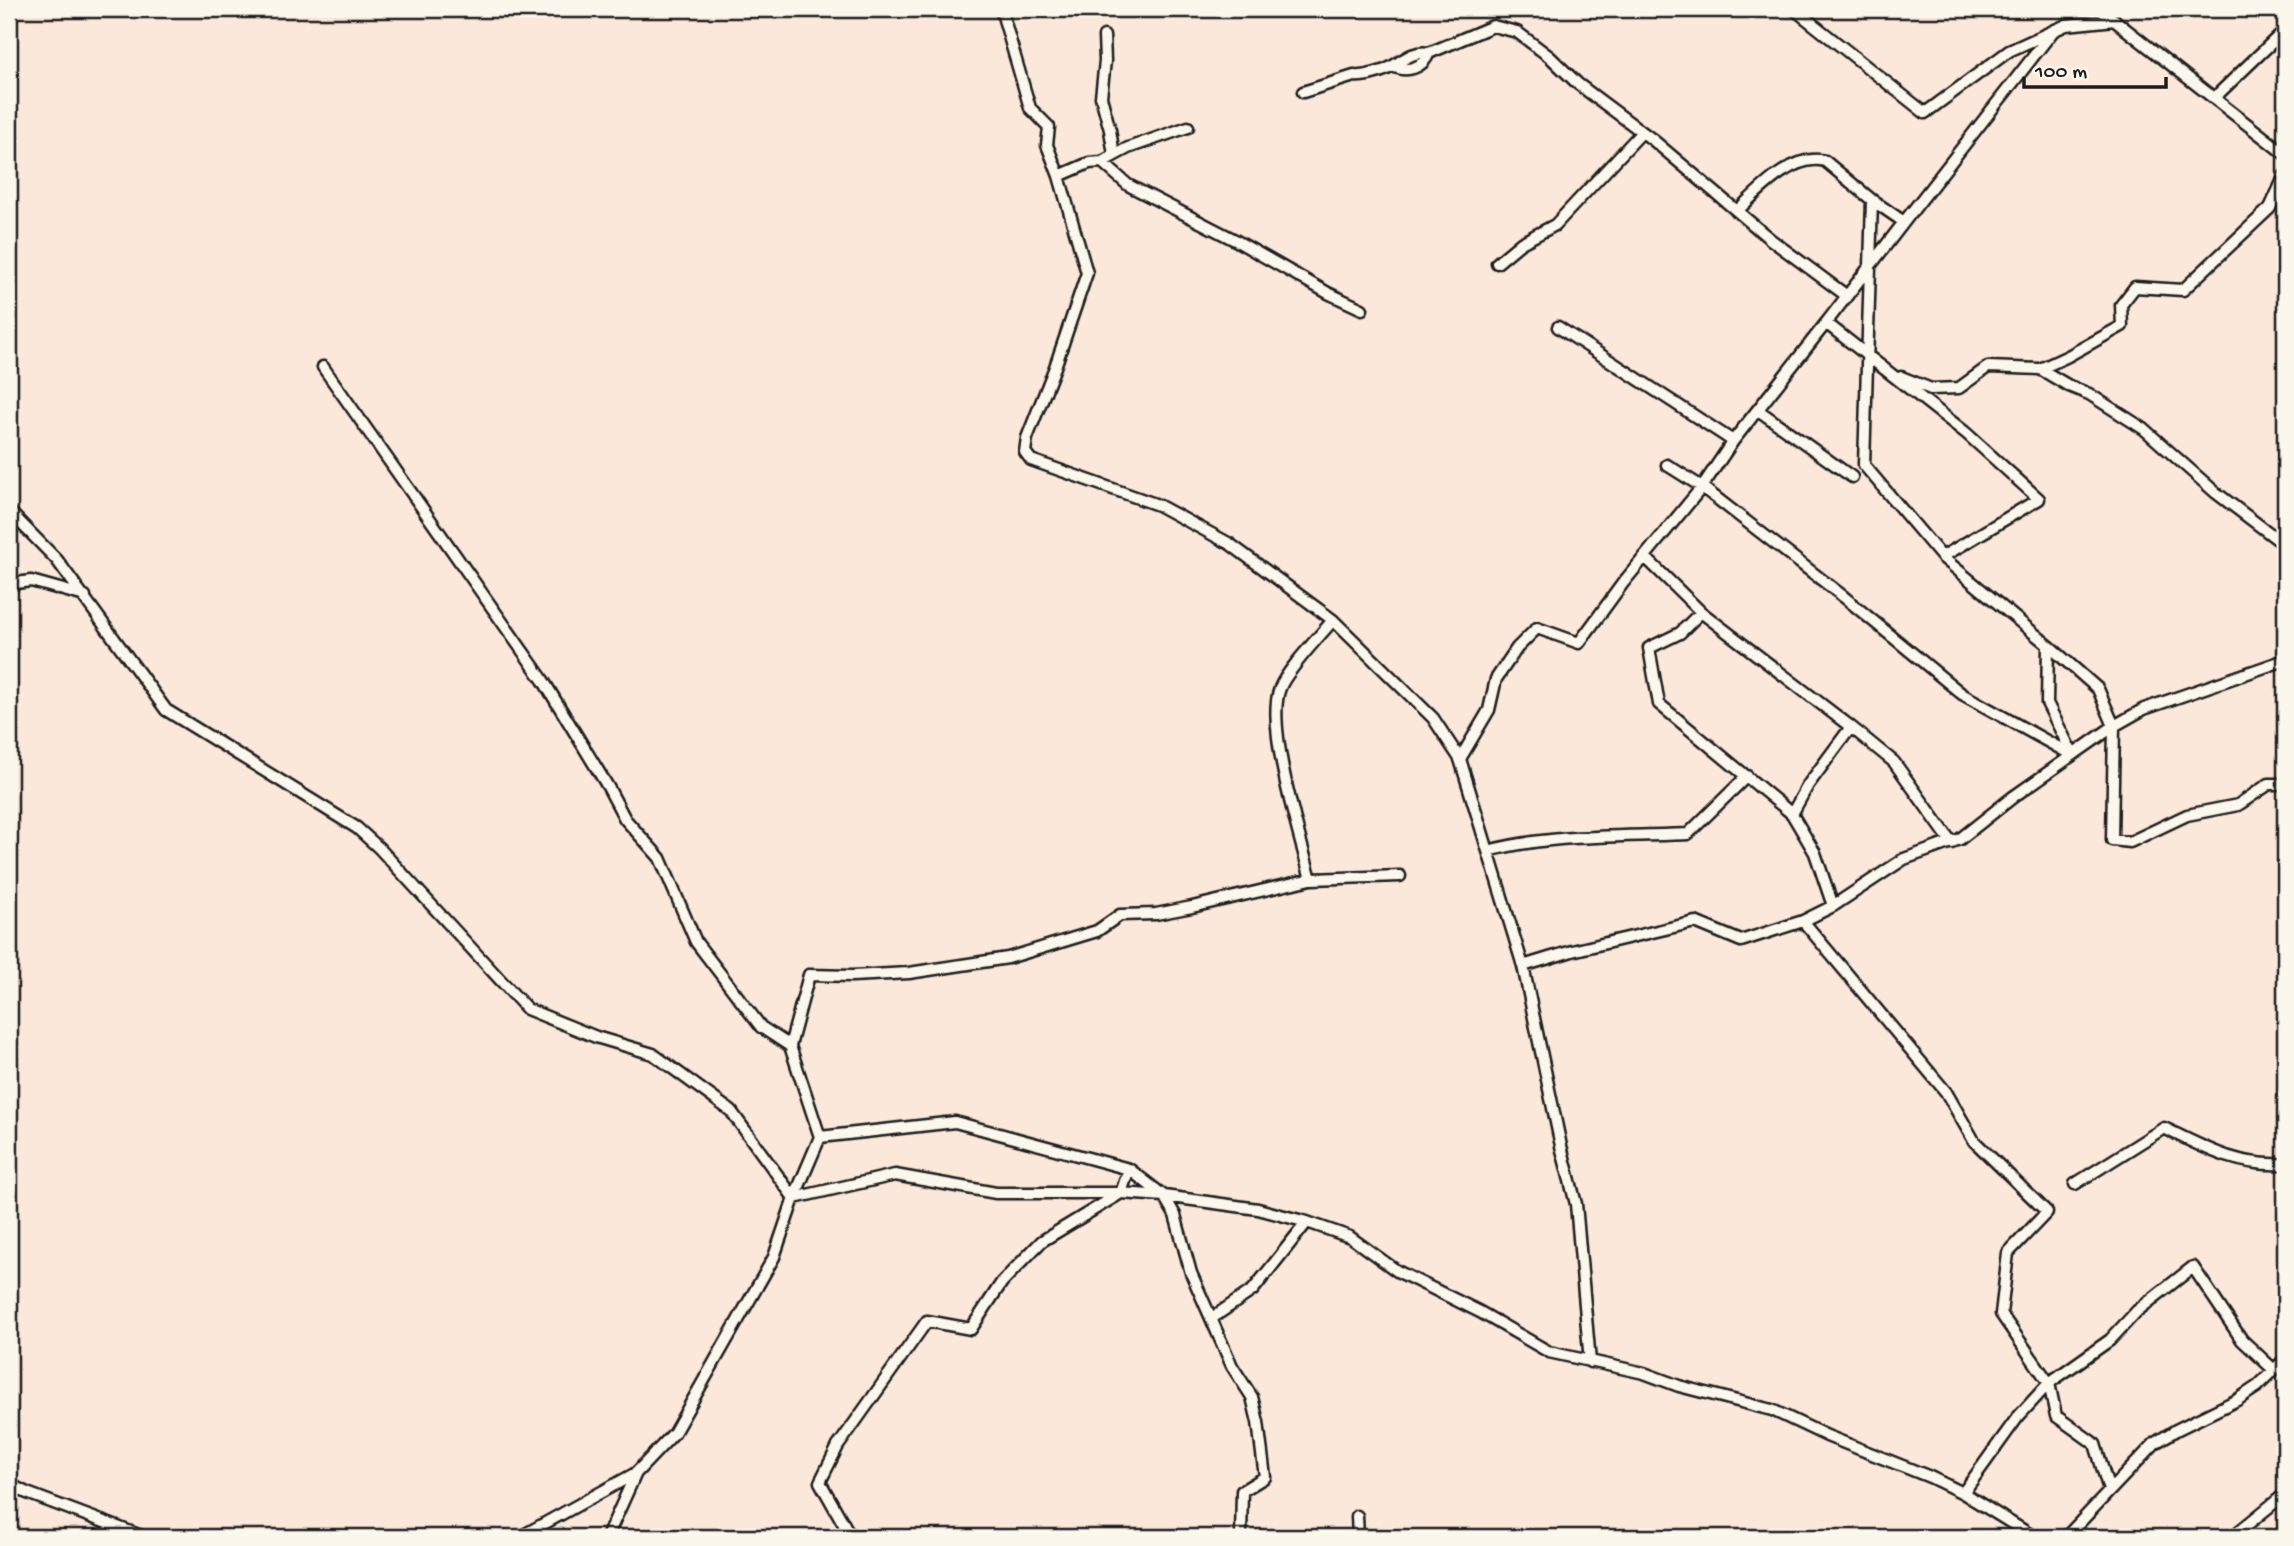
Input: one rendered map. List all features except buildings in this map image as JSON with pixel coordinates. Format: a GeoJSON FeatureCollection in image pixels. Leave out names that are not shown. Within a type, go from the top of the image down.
{"type":"FeatureCollection","features":[{"type":"Feature","properties":{"kind":"street"},"geometry":{"type":"LineString","coordinates":[[1001,9],[1030,108],[1049,127],[1047,145],[1059,176],[1087,273],[1027,438],[1025,452],[1031,460],[1158,505],[1230,544],[1333,620],[1433,718],[1460,759],[1523,966],[1576,1205],[1590,1362]]}},
{"type":"Feature","properties":{"kind":"street"},"geometry":{"type":"LineString","coordinates":[[1794,9],[1925,113],[2009,51],[2071,23],[2115,20]]}},
{"type":"Feature","properties":{"kind":"street"},"geometry":{"type":"LineString","coordinates":[[2100,9],[2285,154]]}},
{"type":"Feature","properties":{"kind":"street"},"geometry":{"type":"LineString","coordinates":[[2275,9],[2281,14],[2285,24]]}},
{"type":"Feature","properties":{"kind":"street"},"geometry":{"type":"LineString","coordinates":[[1303,92],[1393,66],[1399,60],[1422,51],[1429,53],[1493,26],[1517,33],[1550,57],[1578,84],[1642,132],[1770,239],[1847,296]]}},
{"type":"Feature","properties":{"kind":"street"},"geometry":{"type":"LineString","coordinates":[[1460,759],[1489,710],[1496,678],[1517,648],[1537,628],[1579,643],[2054,30]]}},
{"type":"Feature","properties":{"kind":"street"},"geometry":{"type":"LineString","coordinates":[[2214,97],[2285,30]]}},
{"type":"Feature","properties":{"kind":"street"},"geometry":{"type":"LineString","coordinates":[[1104,36],[1105,61],[1101,97],[1114,155]]}},
{"type":"Feature","properties":{"kind":"street"},"geometry":{"type":"LineString","coordinates":[[1059,176],[1089,163],[1102,162],[1128,148],[1188,127]]}},
{"type":"Feature","properties":{"kind":"street"},"geometry":{"type":"LineString","coordinates":[[1497,263],[1521,243],[1555,225],[1642,132]]}},
{"type":"Feature","properties":{"kind":"street"},"geometry":{"type":"LineString","coordinates":[[1737,211],[1781,172],[1818,159],[1825,161],[1872,200],[1904,222]]}},
{"type":"Feature","properties":{"kind":"street"},"geometry":{"type":"LineString","coordinates":[[1102,162],[1128,185],[1362,309]]}},
{"type":"Feature","properties":{"kind":"street"},"geometry":{"type":"LineString","coordinates":[[1891,373],[1931,389],[1959,388],[1988,367],[2040,369],[2068,356],[2122,326],[2121,305],[2135,287],[2183,290],[2270,208],[2285,175]]}},
{"type":"Feature","properties":{"kind":"street"},"geometry":{"type":"LineString","coordinates":[[1872,200],[1864,465],[1942,557],[2098,689],[2113,726],[2112,840],[2130,842],[2188,816],[2238,805],[2269,784],[2285,784]]}},
{"type":"Feature","properties":{"kind":"street"},"geometry":{"type":"LineString","coordinates":[[1826,323],[1966,433],[2039,499],[1942,557]]}},
{"type":"Feature","properties":{"kind":"street"},"geometry":{"type":"LineString","coordinates":[[1558,327],[1733,441]]}},
{"type":"Feature","properties":{"kind":"street"},"geometry":{"type":"LineString","coordinates":[[323,367],[543,680],[625,819],[660,858],[696,942],[761,1027],[790,1046]]}},
{"type":"Feature","properties":{"kind":"street"},"geometry":{"type":"LineString","coordinates":[[2040,369],[2089,394],[2144,429],[2215,492],[2285,545]]}},
{"type":"Feature","properties":{"kind":"street"},"geometry":{"type":"LineString","coordinates":[[1758,410],[1852,477]]}},
{"type":"Feature","properties":{"kind":"street"},"geometry":{"type":"LineString","coordinates":[[1667,465],[1702,487],[1844,597],[1962,694],[2073,755]]}},
{"type":"Feature","properties":{"kind":"street"},"geometry":{"type":"LineString","coordinates":[[9,510],[57,560],[166,710],[357,828],[379,848],[527,1009],[596,1037],[653,1054],[731,1111],[794,1198]]}},
{"type":"Feature","properties":{"kind":"street"},"geometry":{"type":"LineString","coordinates":[[1645,556],[1701,612],[1894,762],[1952,843]]}},
{"type":"Feature","properties":{"kind":"street"},"geometry":{"type":"LineString","coordinates":[[9,584],[31,581],[85,597]]}},
{"type":"Feature","properties":{"kind":"street"},"geometry":{"type":"LineString","coordinates":[[1701,612],[1680,633],[1649,648],[1659,704],[1792,814],[1815,853],[1833,906]]}},
{"type":"Feature","properties":{"kind":"street"},"geometry":{"type":"LineString","coordinates":[[1311,879],[1289,797],[1280,745],[1276,698],[1281,684],[1333,620]]}},
{"type":"Feature","properties":{"kind":"street"},"geometry":{"type":"LineString","coordinates":[[2048,645],[2047,703],[2073,755]]}},
{"type":"Feature","properties":{"kind":"street"},"geometry":{"type":"LineString","coordinates":[[1523,966],[1572,951],[1695,922],[1741,941],[1804,921],[1833,906],[1904,859],[1952,843],[2113,726],[2144,709],[2285,660]]}},
{"type":"Feature","properties":{"kind":"street"},"geometry":{"type":"LineString","coordinates":[[1792,814],[1808,785],[1851,727]]}},
{"type":"Feature","properties":{"kind":"street"},"geometry":{"type":"LineString","coordinates":[[1488,851],[1510,845],[1688,834],[1747,776]]}},
{"type":"Feature","properties":{"kind":"street"},"geometry":{"type":"LineString","coordinates":[[520,1537],[636,1473],[674,1433],[774,1257],[794,1198],[820,1137],[790,1046],[809,975],[909,973],[1008,958],[1097,931],[1120,915],[1156,914],[1311,879],[1401,876]]}},
{"type":"Feature","properties":{"kind":"street"},"geometry":{"type":"LineString","coordinates":[[1804,921],[1946,1092],[1974,1142],[2047,1212],[2008,1253],[2001,1314],[2049,1383],[2056,1416],[2095,1444],[2109,1490]]}},
{"type":"Feature","properties":{"kind":"street"},"geometry":{"type":"LineString","coordinates":[[820,1137],[955,1122],[1129,1169],[1164,1196],[1175,1216],[1191,1273],[1232,1366],[1252,1397],[1265,1477],[1242,1491],[1241,1537]]}},
{"type":"Feature","properties":{"kind":"street"},"geometry":{"type":"LineString","coordinates":[[2076,1184],[2164,1128],[2224,1156],[2262,1165],[2285,1164]]}},
{"type":"Feature","properties":{"kind":"street"},"geometry":{"type":"LineString","coordinates":[[851,1537],[820,1482],[838,1446],[927,1321],[971,1329],[1002,1282],[1042,1241],[1121,1193],[1129,1169]]}},
{"type":"Feature","properties":{"kind":"street"},"geometry":{"type":"LineString","coordinates":[[794,1198],[895,1175],[996,1193],[1121,1193],[1164,1196],[1258,1209],[1307,1222],[1350,1237],[1397,1271],[1480,1312],[1549,1352],[1644,1373],[1679,1386],[1772,1410],[1827,1436],[1930,1477],[1963,1493],[2034,1537]]}},
{"type":"Feature","properties":{"kind":"street"},"geometry":{"type":"LineString","coordinates":[[1212,1318],[1254,1290],[1307,1222]]}},
{"type":"Feature","properties":{"kind":"street"},"geometry":{"type":"LineString","coordinates":[[1963,1493],[2017,1418],[2049,1383],[2110,1340],[2137,1311],[2193,1267],[2242,1340],[2274,1370]]}},
{"type":"Feature","properties":{"kind":"street"},"geometry":{"type":"LineString","coordinates":[[2066,1537],[2155,1443],[2238,1400],[2285,1359]]}},
{"type":"Feature","properties":{"kind":"street"},"geometry":{"type":"LineString","coordinates":[[607,1537],[636,1473]]}},
{"type":"Feature","properties":{"kind":"street"},"geometry":{"type":"LineString","coordinates":[[9,1484],[144,1537]]}},
{"type":"Feature","properties":{"kind":"street"},"geometry":{"type":"LineString","coordinates":[[2232,1537],[2285,1493]]}},
{"type":"Feature","properties":{"kind":"street"},"geometry":{"type":"LineString","coordinates":[[1357,1516],[1358,1537]]}}]}
